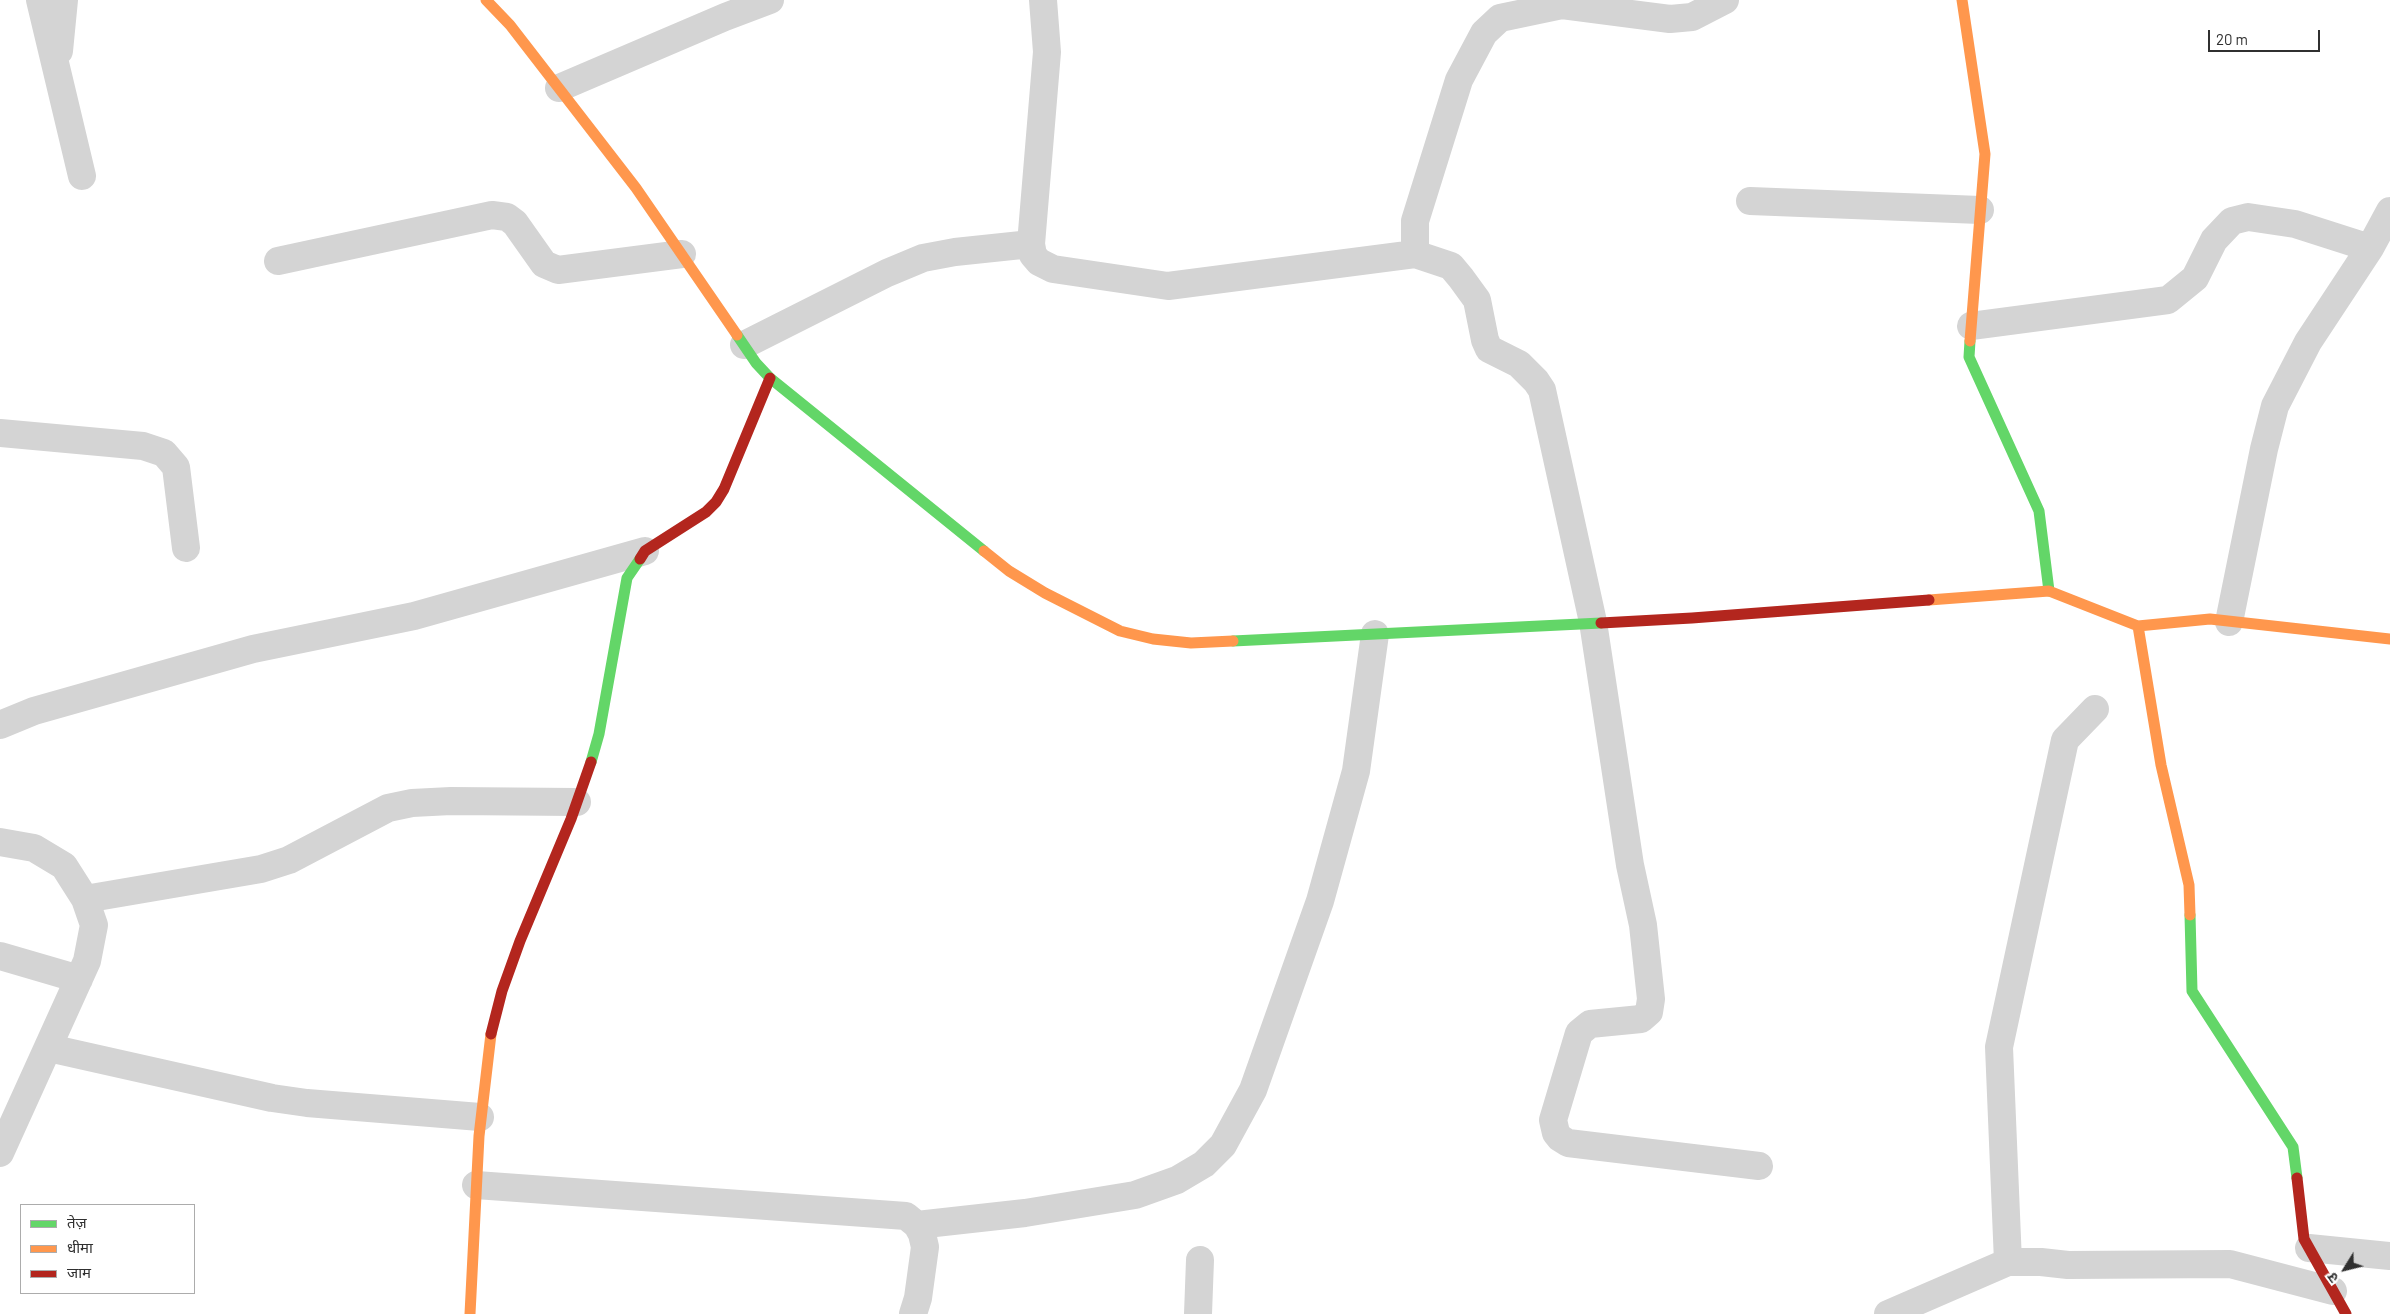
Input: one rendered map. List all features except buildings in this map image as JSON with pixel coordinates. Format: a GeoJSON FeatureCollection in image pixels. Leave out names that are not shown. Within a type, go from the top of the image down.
{"type":"FeatureCollection","features":[{"type":"Feature","properties":{"kind":"street"},"geometry":{"type":"LineString","coordinates":[[40,0],[82,176]]}},
{"type":"Feature","properties":{"kind":"street"},"geometry":{"type":"LineString","coordinates":[[57,71],[64,0]]}},
{"type":"Feature","properties":{"kind":"street"},"geometry":{"type":"LineString","coordinates":[[486,0],[510,25],[636,188],[756,363],[770,378],[1009,571],[1062,602],[1120,632],[1153,639],[1191,643],[1692,618],[2049,591],[2138,626],[2210,619],[2390,639]]}},
{"type":"Feature","properties":{"kind":"street"},"geometry":{"type":"LineString","coordinates":[[559,88],[725,16],[770,0]]}},
{"type":"Feature","properties":{"kind":"street"},"geometry":{"type":"LineString","coordinates":[[1043,0],[1047,52],[1030,244],[1033,255],[1038,262],[1053,269],[1168,286],[1415,254],[1451,266],[1477,300],[1485,340],[1489,349],[1519,364],[1536,380],[1542,390],[1593,622],[1630,865],[1642,925],[1651,999],[1649,1012],[1641,1019],[1590,1024],[1579,1033],[1552,1120],[1560,1138],[1568,1143],[1759,1166]]}},
{"type":"Feature","properties":{"kind":"street"},"geometry":{"type":"LineString","coordinates":[[1415,254],[1415,221],[1459,80],[1484,33],[1500,18],[1562,2],[1670,19],[1692,17],[1725,0]]}},
{"type":"Feature","properties":{"kind":"street"},"geometry":{"type":"LineString","coordinates":[[1962,0],[1985,154],[1969,357],[2039,512],[2049,591]]}},
{"type":"Feature","properties":{"kind":"street"},"geometry":{"type":"LineString","coordinates":[[1750,202],[1980,210]]}},
{"type":"Feature","properties":{"kind":"street"},"geometry":{"type":"LineString","coordinates":[[2229,622],[2264,449],[2276,406],[2308,342],[2370,248],[2390,211]]}},
{"type":"Feature","properties":{"kind":"street"},"geometry":{"type":"LineString","coordinates":[[278,261],[492,215],[506,217],[515,223],[544,264],[558,270],[682,254]]}},
{"type":"Feature","properties":{"kind":"street"},"geometry":{"type":"LineString","coordinates":[[1971,326],[2168,300],[2195,278],[2214,240],[2232,221],[2248,217],[2295,224],[2370,248]]}},
{"type":"Feature","properties":{"kind":"street"},"geometry":{"type":"LineString","coordinates":[[744,345],[887,273],[923,258],[982,248],[1030,244]]}},
{"type":"Feature","properties":{"kind":"street"},"geometry":{"type":"LineString","coordinates":[[0,725],[62,703],[253,648],[414,616],[645,550],[706,512],[716,502],[724,489],[770,378]]}},
{"type":"Feature","properties":{"kind":"street"},"geometry":{"type":"LineString","coordinates":[[0,433],[143,446],[164,453],[176,467],[186,548]]}},
{"type":"Feature","properties":{"kind":"street"},"geometry":{"type":"LineString","coordinates":[[470,1314],[480,1117],[490,1041],[502,991],[520,941],[577,802],[598,734],[627,578],[645,550]]}},
{"type":"Feature","properties":{"kind":"street"},"geometry":{"type":"LineString","coordinates":[[2138,626],[2162,764],[2189,885],[2192,991],[2293,1147],[2304,1239],[2346,1314]]}},
{"type":"Feature","properties":{"kind":"street"},"geometry":{"type":"LineString","coordinates":[[917,1225],[1026,1212],[1135,1194],[1176,1180],[1204,1164],[1223,1145],[1253,1090],[1320,901],[1356,771],[1375,634]]}},
{"type":"Feature","properties":{"kind":"street"},"geometry":{"type":"LineString","coordinates":[[2008,1262],[1999,1047],[2065,740],[2095,709]]}},
{"type":"Feature","properties":{"kind":"street"},"geometry":{"type":"LineString","coordinates":[[85,900],[261,869],[290,860],[388,808],[412,803],[451,801],[577,802]]}},
{"type":"Feature","properties":{"kind":"street"},"geometry":{"type":"LineString","coordinates":[[0,842],[34,848],[64,866],[85,900],[94,925],[87,961],[80,979],[0,1152]]}},
{"type":"Feature","properties":{"kind":"street"},"geometry":{"type":"LineString","coordinates":[[0,956],[80,979]]}},
{"type":"Feature","properties":{"kind":"street"},"geometry":{"type":"LineString","coordinates":[[48,1048],[272,1098],[316,1104],[480,1117]]}},
{"type":"Feature","properties":{"kind":"street"},"geometry":{"type":"LineString","coordinates":[[476,1185],[906,1216],[917,1225],[922,1234],[924,1262],[918,1298],[912,1314]]}},
{"type":"Feature","properties":{"kind":"street"},"geometry":{"type":"LineString","coordinates":[[2309,1248],[2390,1256]]}},
{"type":"Feature","properties":{"kind":"street"},"geometry":{"type":"LineString","coordinates":[[1198,1314],[1200,1260]]}},
{"type":"Feature","properties":{"kind":"street"},"geometry":{"type":"LineString","coordinates":[[1888,1314],[2008,1262],[2041,1262],[2068,1265],[2230,1264],[2333,1291]]}},
{"type":"Feature","properties":{"kind":"traffic: fast"},"geometry":{"type":"LineString","coordinates":[[737,335],[756,363],[770,378],[984,551]]}},
{"type":"Feature","properties":{"kind":"traffic: fast"},"geometry":{"type":"LineString","coordinates":[[1970,341],[1969,357],[2039,511],[2049,591]]}},
{"type":"Feature","properties":{"kind":"traffic: fast"},"geometry":{"type":"LineString","coordinates":[[591,762],[599,734],[627,578],[640,559]]}},
{"type":"Feature","properties":{"kind":"traffic: fast"},"geometry":{"type":"LineString","coordinates":[[1233,641],[1601,623]]}},
{"type":"Feature","properties":{"kind":"traffic: fast"},"geometry":{"type":"LineString","coordinates":[[2190,915],[2192,991],[2293,1147],[2297,1178]]}},
{"type":"Feature","properties":{"kind":"traffic: slow"},"geometry":{"type":"LineString","coordinates":[[486,0],[510,25],[636,188],[737,335]]}},
{"type":"Feature","properties":{"kind":"traffic: slow"},"geometry":{"type":"LineString","coordinates":[[1962,0],[1985,154],[1970,341]]}},
{"type":"Feature","properties":{"kind":"traffic: slow"},"geometry":{"type":"LineString","coordinates":[[984,551],[1009,571],[1045,593],[1120,631],[1153,639],[1191,643],[1233,641]]}},
{"type":"Feature","properties":{"kind":"traffic: slow"},"geometry":{"type":"LineString","coordinates":[[1929,600],[2049,591],[2138,626],[2210,619],[2390,639]]}},
{"type":"Feature","properties":{"kind":"traffic: slow"},"geometry":{"type":"LineString","coordinates":[[2138,626],[2161,765],[2189,885],[2190,915]]}},
{"type":"Feature","properties":{"kind":"traffic: slow"},"geometry":{"type":"LineString","coordinates":[[470,1314],[479,1136],[491,1034]]}},
{"type":"Feature","properties":{"kind":"traffic: jam"},"geometry":{"type":"LineString","coordinates":[[640,559],[645,551],[706,512],[716,502],[724,489],[770,378]]}},
{"type":"Feature","properties":{"kind":"traffic: jam"},"geometry":{"type":"LineString","coordinates":[[1601,623],[1929,600]]}},
{"type":"Feature","properties":{"kind":"traffic: jam"},"geometry":{"type":"LineString","coordinates":[[491,1034],[502,991],[520,941],[571,819],[591,762]]}},
{"type":"Feature","properties":{"kind":"traffic: jam"},"geometry":{"type":"LineString","coordinates":[[2297,1178],[2304,1239],[2346,1314]]}}]}
